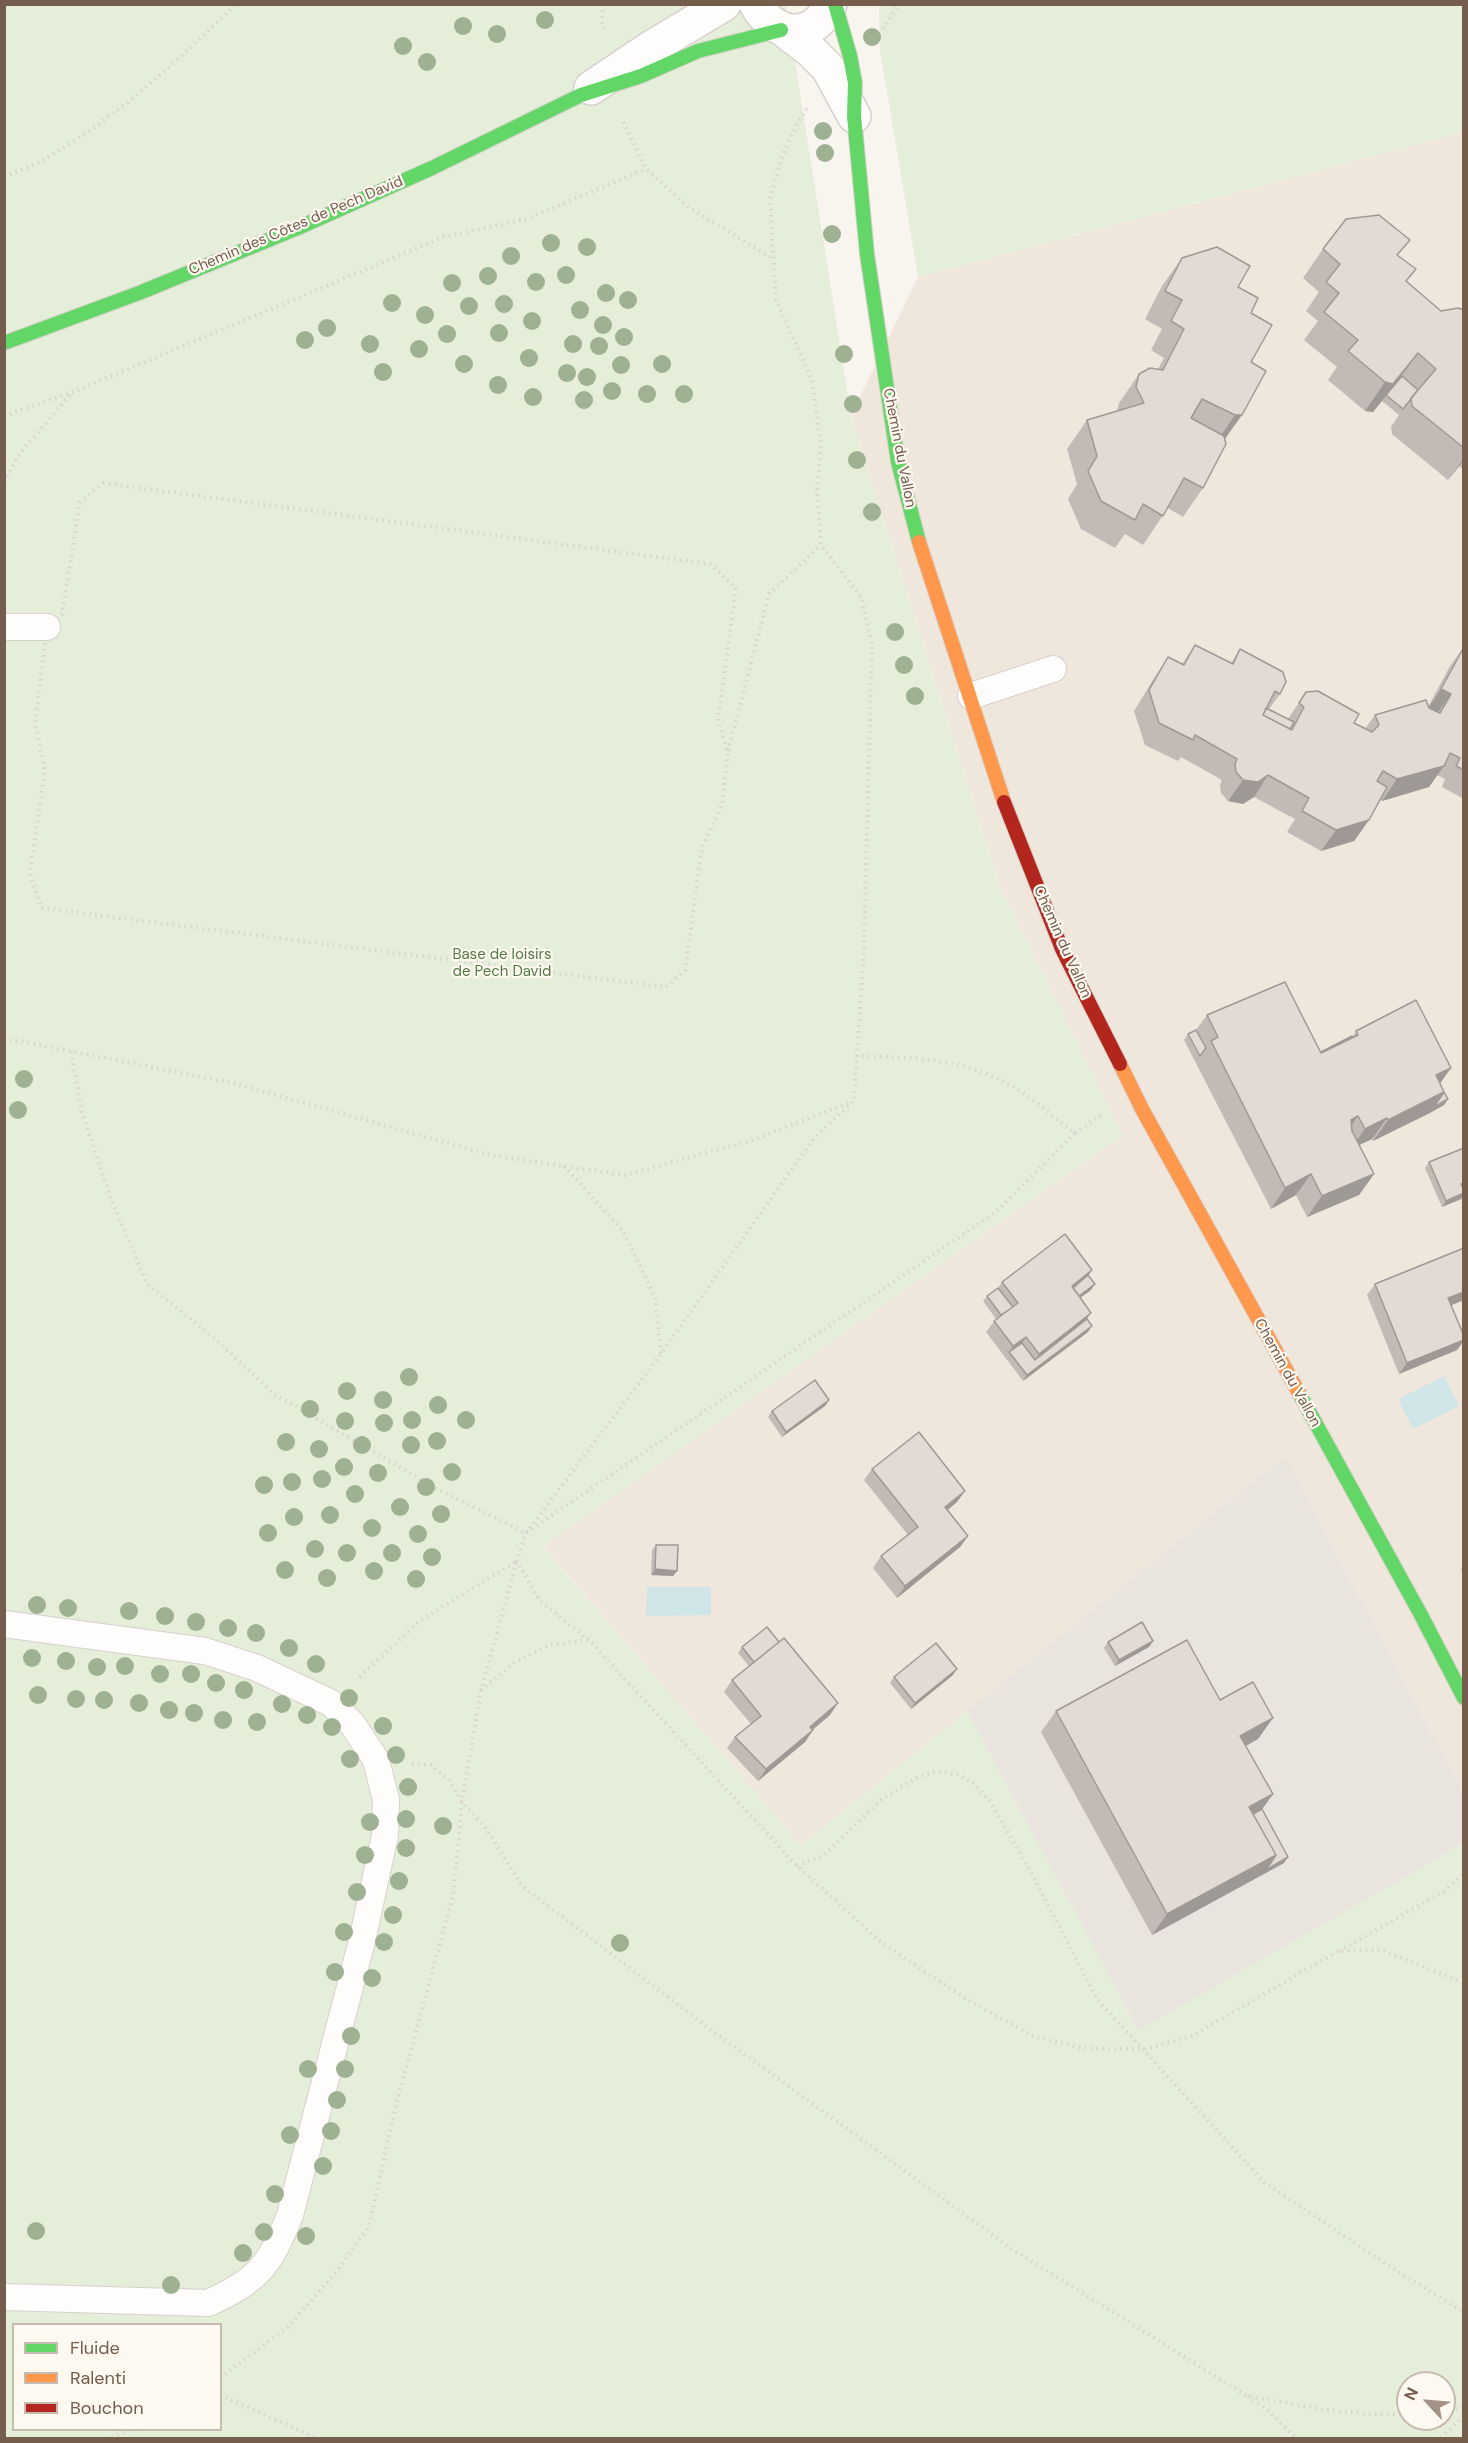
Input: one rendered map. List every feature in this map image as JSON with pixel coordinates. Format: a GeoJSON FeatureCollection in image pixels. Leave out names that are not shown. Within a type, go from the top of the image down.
{"type":"FeatureCollection","features":[{"type":"Feature","properties":{"kind":"street","name":"Chemin des Côtes de Pech David"},"geometry":{"type":"LineString","coordinates":[[4,343],[300,227],[432,168],[581,95],[649,49],[724,4]]}},
{"type":"Feature","properties":{"kind":"street","name":"Chemin du Vallon"},"geometry":{"type":"LineString","coordinates":[[756,4],[771,24],[810,50],[828,68],[854,117]]}},
{"type":"Feature","properties":{"kind":"street","name":"Chemin du Vallon"},"geometry":{"type":"LineString","coordinates":[[833,4],[850,56],[855,83],[854,117],[867,254],[898,462],[916,534],[1007,810],[1062,949],[1142,1109],[1464,1698]]}},
{"type":"Feature","properties":{"kind":"street"},"geometry":{"type":"LineString","coordinates":[[783,30],[807,29],[817,24],[833,4]]}},
{"type":"Feature","properties":{"kind":"street","name":"Chemin des Côtes de Pech David"},"geometry":{"type":"LineString","coordinates":[[581,95],[641,76],[698,51],[783,30]]}},
{"type":"Feature","properties":{"kind":"lane"},"geometry":{"type":"LineString","coordinates":[[4,627],[47,627]]}},
{"type":"Feature","properties":{"kind":"lane"},"geometry":{"type":"LineString","coordinates":[[971,696],[1053,669]]}},
{"type":"Feature","properties":{"kind":"lane"},"geometry":{"type":"LineString","coordinates":[[4,1624],[205,1651],[257,1668],[304,1688],[331,1702],[353,1725],[376,1760],[386,1800],[385,1835],[356,1964],[290,2215],[277,2249],[256,2275],[234,2292],[208,2302],[4,2297]]}},
{"type":"Feature","properties":{"kind":"path"},"geometry":{"type":"LineString","coordinates":[[4,176],[32,168],[104,122],[159,78],[236,4]]}},
{"type":"Feature","properties":{"kind":"path"},"geometry":{"type":"LineString","coordinates":[[603,4],[602,24],[608,44]]}},
{"type":"Feature","properties":{"kind":"path"},"geometry":{"type":"LineString","coordinates":[[222,2376],[288,2327],[337,2271],[369,2226],[395,2109],[453,1896],[462,1802],[481,1690],[526,1533],[661,1354],[814,1138],[854,1101],[864,948],[872,645],[861,597],[821,545],[817,486],[821,446],[812,380],[776,300],[770,199],[781,159],[798,122],[812,101]]}},
{"type":"Feature","properties":{"kind":"path"},"geometry":{"type":"LineString","coordinates":[[618,113],[646,168],[687,206],[774,259]]}},
{"type":"Feature","properties":{"kind":"path"},"geometry":{"type":"LineString","coordinates":[[4,416],[73,392],[443,237],[526,219],[646,168]]}},
{"type":"Feature","properties":{"kind":"path"},"geometry":{"type":"LineString","coordinates":[[4,482],[20,453],[73,392]]}},
{"type":"Feature","properties":{"kind":"path"},"geometry":{"type":"LineString","coordinates":[[728,751],[718,720],[736,588],[710,564],[104,483],[80,502],[62,614],[47,627],[35,724],[45,770],[30,873],[41,908],[666,987],[686,970],[702,847],[722,804],[728,751],[769,594],[821,545]]}},
{"type":"Feature","properties":{"kind":"path"},"geometry":{"type":"LineString","coordinates":[[4,1041],[14,1040],[233,1083],[494,1156],[625,1175],[750,1141],[854,1101]]}},
{"type":"Feature","properties":{"kind":"path"},"geometry":{"type":"LineString","coordinates":[[71,1052],[82,1113],[111,1199],[147,1284],[212,1335],[274,1394],[439,1490],[526,1533]]}},
{"type":"Feature","properties":{"kind":"path"},"geometry":{"type":"LineString","coordinates":[[526,1533],[996,1212],[1075,1133],[1007,1083],[950,1062],[918,1057],[857,1056]]}},
{"type":"Feature","properties":{"kind":"path"},"geometry":{"type":"LineString","coordinates":[[564,1166],[623,1231],[655,1297],[661,1354]]}},
{"type":"Feature","properties":{"kind":"path"},"geometry":{"type":"LineString","coordinates":[[517,1561],[540,1601],[589,1640],[797,1866],[881,1942],[966,1999],[1033,2036],[1081,2048],[1144,2049],[1192,2036],[1443,1892],[1464,1874]]}},
{"type":"Feature","properties":{"kind":"path"},"geometry":{"type":"LineString","coordinates":[[331,1702],[421,1620],[517,1561]]}},
{"type":"Feature","properties":{"kind":"path"},"geometry":{"type":"LineString","coordinates":[[481,1690],[515,1662],[549,1645],[589,1640]]}},
{"type":"Feature","properties":{"kind":"path"},"geometry":{"type":"LineString","coordinates":[[376,1760],[398,1765],[431,1766],[449,1780],[462,1802],[485,1827],[522,1886],[706,2026],[1012,2249],[1247,2396],[1269,2411],[1296,2439]]}},
{"type":"Feature","properties":{"kind":"path"},"geometry":{"type":"LineString","coordinates":[[797,1866],[823,1856],[882,1799],[918,1777],[939,1771],[959,1775],[974,1784],[990,1802],[1034,1878],[1097,1999],[1264,2182],[1398,2272],[1464,2312]]}},
{"type":"Feature","properties":{"kind":"path"},"geometry":{"type":"LineString","coordinates":[[1338,1951],[1382,1950],[1464,1983]]}},
{"type":"Feature","properties":{"kind":"path"},"geometry":{"type":"LineString","coordinates":[[222,2396],[317,2439]]}},
{"type":"Feature","properties":{"kind":"path"},"geometry":{"type":"LineString","coordinates":[[1247,2396],[1327,2410],[1396,2414]]}},
{"type":"Feature","properties":{"kind":"path"},"geometry":{"type":"LineString","coordinates":[[1441,2439],[1464,2416]]}},
{"type":"Feature","properties":{"kind":"path"},"geometry":{"type":"LineString","coordinates":[[112,2439],[127,2431]]}},
{"type":"Feature","properties":{"kind":"shaded area"},"geometry":{"type":"Polygon","coordinates":[[[1463,132],[1463,1792],[1285,1456],[801,1845],[543,1546],[1123,1135],[1001,889],[851,415],[918,277],[1463,132]]]}},
{"type":"Feature","properties":{"kind":"shaded area"},"geometry":{"type":"Polygon","coordinates":[[[1444,1376],[1459,1406],[1413,1429],[1398,1399],[1444,1376]]]}},
{"type":"Feature","properties":{"kind":"shaded area"},"geometry":{"type":"Polygon","coordinates":[[[1285,1456],[1463,1792],[1463,1844],[1138,2031],[967,1711],[1285,1456]]]}},
{"type":"Feature","properties":{"kind":"shaded area"},"geometry":{"type":"Polygon","coordinates":[[[647,1587],[711,1587],[711,1615],[646,1616],[647,1587]]]}},
{"type":"Feature","properties":{"kind":"green space","name":"Base de loisirs de Pech David"},"geometry":{"type":"Polygon","coordinates":[[[5,5],[786,5],[851,415],[1001,889],[1123,1135],[543,1547],[801,1845],[967,1711],[1139,2030],[1463,1844],[1463,2438],[5,2438],[5,5]]]}},
{"type":"Feature","properties":{"kind":"green space"},"geometry":{"type":"Polygon","coordinates":[[[879,5],[1463,5],[1463,132],[918,277],[880,50],[879,5]]]}},
{"type":"Feature","properties":{"kind":"building"},"geometry":{"type":"Polygon","coordinates":[[[1379,215],[1410,240],[1397,255],[1416,269],[1406,281],[1441,311],[1458,308],[1464,310],[1464,448],[1412,406],[1411,398],[1436,369],[1418,353],[1393,384],[1385,382],[1348,351],[1358,340],[1324,312],[1339,293],[1326,282],[1340,264],[1323,249],[1346,219],[1379,215]]]}},
{"type":"Feature","properties":{"kind":"building"},"geometry":{"type":"Polygon","coordinates":[[[1217,247],[1250,266],[1238,287],[1258,298],[1251,313],[1272,325],[1251,362],[1266,371],[1242,415],[1235,415],[1202,399],[1191,418],[1224,436],[1226,444],[1203,488],[1184,478],[1163,516],[1143,504],[1135,520],[1101,501],[1088,471],[1097,456],[1087,420],[1144,403],[1136,387],[1139,374],[1150,368],[1163,370],[1184,329],[1171,321],[1182,300],[1165,291],[1182,258],[1217,247]]]}},
{"type":"Feature","properties":{"kind":"building"},"geometry":{"type":"Polygon","coordinates":[[[1402,376],[1418,390],[1403,409],[1386,395],[1402,376]]]}},
{"type":"Feature","properties":{"kind":"building"},"geometry":{"type":"Polygon","coordinates":[[[1195,645],[1233,664],[1240,649],[1283,672],[1286,682],[1280,694],[1275,691],[1263,715],[1292,730],[1304,707],[1299,703],[1306,692],[1318,691],[1359,714],[1354,723],[1372,732],[1379,725],[1375,715],[1426,700],[1429,708],[1440,713],[1451,694],[1441,689],[1464,647],[1464,770],[1456,766],[1460,758],[1450,753],[1444,766],[1397,779],[1383,771],[1377,781],[1387,787],[1369,820],[1336,830],[1302,811],[1309,798],[1268,775],[1258,782],[1243,780],[1236,772],[1237,759],[1195,735],[1193,740],[1159,723],[1149,690],[1168,657],[1184,665],[1195,645]]]}},
{"type":"Feature","properties":{"kind":"building"},"geometry":{"type":"Polygon","coordinates":[[[1266,708],[1294,722],[1290,729],[1263,715],[1266,708]]]}},
{"type":"Feature","properties":{"kind":"building"},"geometry":{"type":"Polygon","coordinates":[[[1285,982],[1321,1053],[1358,1035],[1356,1031],[1416,1000],[1451,1068],[1436,1075],[1444,1092],[1365,1129],[1358,1116],[1351,1120],[1352,1131],[1374,1174],[1322,1196],[1311,1174],[1285,1188],[1211,1041],[1218,1037],[1207,1015],[1285,982]]]}},
{"type":"Feature","properties":{"kind":"building"},"geometry":{"type":"Polygon","coordinates":[[[1196,1030],[1206,1048],[1200,1056],[1188,1034],[1196,1030]]]}},
{"type":"Feature","properties":{"kind":"building"},"geometry":{"type":"Polygon","coordinates":[[[1352,1036],[1352,1038],[1321,1053],[1321,1052],[1352,1036]]]}},
{"type":"Feature","properties":{"kind":"building"},"geometry":{"type":"Polygon","coordinates":[[[1444,1092],[1448,1099],[1434,1107],[1444,1092]]]}},
{"type":"Feature","properties":{"kind":"building"},"geometry":{"type":"Polygon","coordinates":[[[1464,1148],[1464,1183],[1461,1184],[1464,1193],[1446,1201],[1429,1162],[1464,1148]]]}},
{"type":"Feature","properties":{"kind":"building"},"geometry":{"type":"Polygon","coordinates":[[[1065,1234],[1092,1270],[1072,1286],[1091,1313],[1039,1354],[1026,1337],[1013,1346],[994,1321],[1018,1303],[1002,1282],[1065,1234]]]}},
{"type":"Feature","properties":{"kind":"building"},"geometry":{"type":"Polygon","coordinates":[[[1464,1248],[1464,1292],[1448,1298],[1464,1340],[1407,1363],[1375,1284],[1464,1248]]]}},
{"type":"Feature","properties":{"kind":"building"},"geometry":{"type":"Polygon","coordinates":[[[1088,1275],[1095,1284],[1079,1296],[1073,1288],[1088,1275]]]}},
{"type":"Feature","properties":{"kind":"building"},"geometry":{"type":"Polygon","coordinates":[[[998,1288],[1013,1307],[1001,1315],[987,1296],[998,1288]]]}},
{"type":"Feature","properties":{"kind":"building"},"geometry":{"type":"Polygon","coordinates":[[[1087,1319],[1092,1326],[1027,1375],[1009,1352],[1022,1343],[1035,1360],[1087,1319]]]}},
{"type":"Feature","properties":{"kind":"building"},"geometry":{"type":"Polygon","coordinates":[[[815,1380],[829,1400],[786,1432],[772,1411],[815,1380]]]}},
{"type":"Feature","properties":{"kind":"building"},"geometry":{"type":"Polygon","coordinates":[[[919,1432],[965,1491],[945,1507],[968,1536],[905,1586],[881,1556],[918,1527],[872,1469],[919,1432]]]}},
{"type":"Feature","properties":{"kind":"building"},"geometry":{"type":"Polygon","coordinates":[[[656,1545],[678,1545],[677,1571],[655,1569],[656,1545]]]}},
{"type":"Feature","properties":{"kind":"building"},"geometry":{"type":"Polygon","coordinates":[[[1142,1622],[1153,1641],[1119,1660],[1108,1642],[1142,1622]]]}},
{"type":"Feature","properties":{"kind":"building"},"geometry":{"type":"Polygon","coordinates":[[[767,1627],[779,1642],[754,1662],[742,1647],[767,1627]]]}},
{"type":"Feature","properties":{"kind":"building"},"geometry":{"type":"Polygon","coordinates":[[[784,1638],[838,1703],[810,1727],[813,1730],[766,1769],[735,1737],[761,1716],[732,1680],[784,1638]]]}},
{"type":"Feature","properties":{"kind":"building"},"geometry":{"type":"Polygon","coordinates":[[[1187,1640],[1220,1700],[1253,1682],[1273,1718],[1240,1736],[1273,1794],[1249,1807],[1276,1855],[1167,1914],[1056,1711],[1187,1640]]]}},
{"type":"Feature","properties":{"kind":"building"},"geometry":{"type":"Polygon","coordinates":[[[936,1643],[957,1669],[915,1703],[894,1677],[936,1643]]]}},
{"type":"Feature","properties":{"kind":"building"},"geometry":{"type":"Polygon","coordinates":[[[1262,1809],[1288,1857],[1266,1870],[1276,1855],[1253,1814],[1262,1809]]]}},
{"type":"Feature","properties":{"kind":"traffic: fast"},"geometry":{"type":"LineString","coordinates":[[835,4],[855,83],[854,116],[867,254],[898,462],[919,542]]}},
{"type":"Feature","properties":{"kind":"traffic: fast"},"geometry":{"type":"LineString","coordinates":[[4,343],[139,293],[300,227],[432,168],[581,95],[641,76],[698,51],[781,30]]}},
{"type":"Feature","properties":{"kind":"traffic: fast"},"geometry":{"type":"LineString","coordinates":[[1299,1393],[1464,1698]]}},
{"type":"Feature","properties":{"kind":"traffic: slow"},"geometry":{"type":"LineString","coordinates":[[919,542],[1004,802]]}},
{"type":"Feature","properties":{"kind":"traffic: slow"},"geometry":{"type":"LineString","coordinates":[[1120,1064],[1142,1109],[1299,1393]]}},
{"type":"Feature","properties":{"kind":"traffic: jam"},"geometry":{"type":"LineString","coordinates":[[1004,802],[1062,949],[1120,1064]]}}]}
